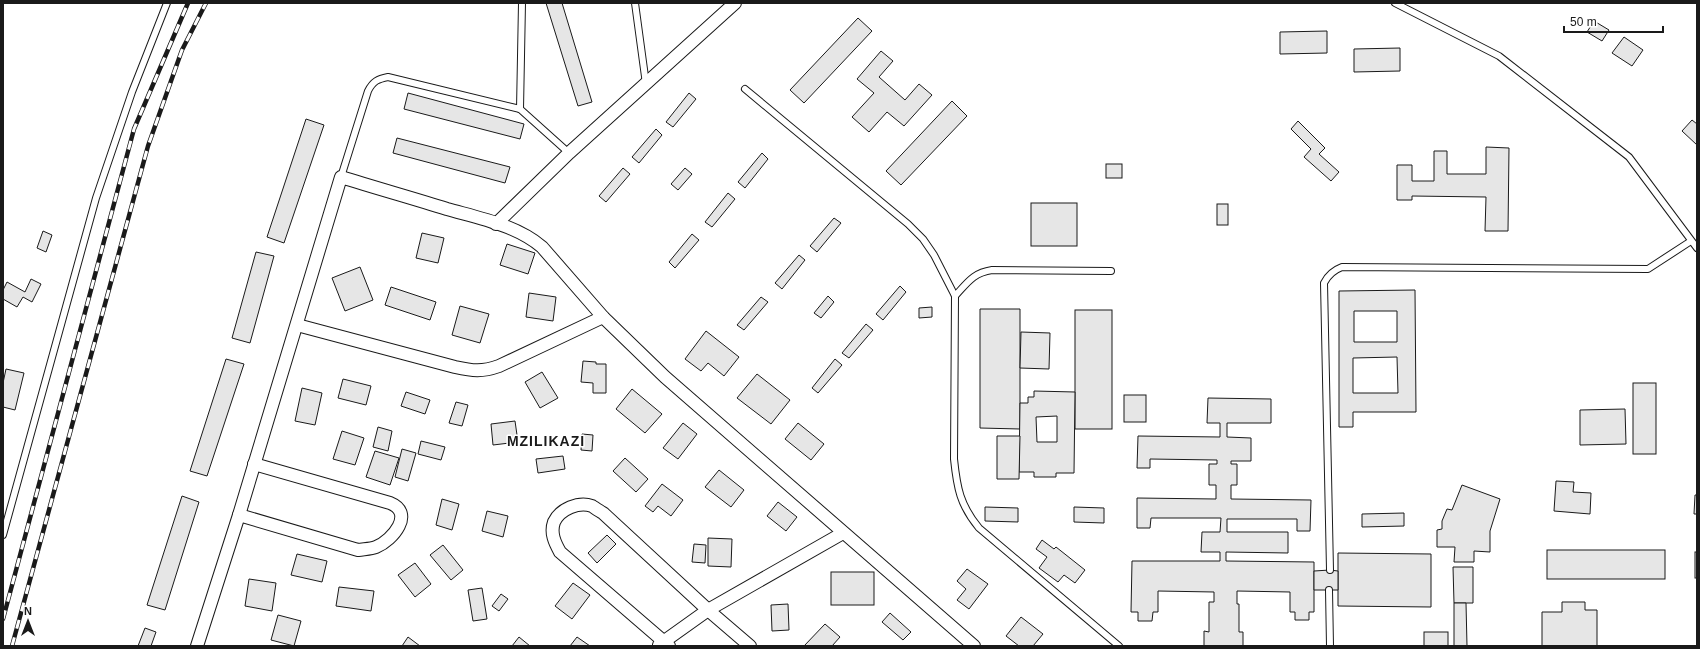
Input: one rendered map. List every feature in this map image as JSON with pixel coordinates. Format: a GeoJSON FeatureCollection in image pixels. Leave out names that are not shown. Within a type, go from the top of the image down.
{"type":"FeatureCollection","features":[{"type":"Feature","properties":{"kind":"street"},"geometry":{"type":"LineString","coordinates":[[496,224],[569,153],[735,3]]}},
{"type":"Feature","properties":{"kind":"street"},"geometry":{"type":"LineString","coordinates":[[198,646],[341,178],[496,224],[524,234],[542,247],[603,317],[665,377],[974,646]]}},
{"type":"Feature","properties":{"kind":"street"},"geometry":{"type":"LineString","coordinates":[[297,325],[455,368],[471,371],[484,371],[499,366],[603,317]]}},
{"type":"Feature","properties":{"kind":"street"},"geometry":{"type":"LineString","coordinates":[[239,515],[358,550],[377,547],[396,531],[401,521],[402,514],[400,510],[390,503],[254,464]]}},
{"type":"Feature","properties":{"kind":"street"},"geometry":{"type":"LineString","coordinates":[[750,646],[708,610],[602,512],[591,506],[580,505],[570,507],[554,522],[553,533],[555,544],[560,552],[664,644],[708,610],[843,533]]}},
{"type":"Feature","properties":{"kind":"lane"},"geometry":{"type":"LineString","coordinates":[[3,536],[96,198],[132,92],[167,3]]}},
{"type":"Feature","properties":{"kind":"lane"},"geometry":{"type":"LineString","coordinates":[[520,109],[522,3]]}},
{"type":"Feature","properties":{"kind":"lane"},"geometry":{"type":"LineString","coordinates":[[635,3],[646,84]]}},
{"type":"Feature","properties":{"kind":"lane"},"geometry":{"type":"LineString","coordinates":[[1395,3],[1499,56],[1629,157],[1697,248]]}},
{"type":"Feature","properties":{"kind":"lane"},"geometry":{"type":"LineString","coordinates":[[341,178],[368,91],[372,84],[378,79],[388,77],[520,109],[569,153]]}},
{"type":"Feature","properties":{"kind":"lane"},"geometry":{"type":"LineString","coordinates":[[745,89],[908,224],[923,239],[934,255],[955,296],[954,459],[956,482],[961,500],[968,514],[979,528],[1119,646]]}},
{"type":"Feature","properties":{"kind":"lane"},"geometry":{"type":"LineString","coordinates":[[1330,570],[1324,283],[1326,277],[1336,269],[1342,267],[1648,269],[1692,241]]}},
{"type":"Feature","properties":{"kind":"lane"},"geometry":{"type":"LineString","coordinates":[[955,296],[972,277],[980,272],[992,270],[1111,270]]}},
{"type":"Feature","properties":{"kind":"lane"},"geometry":{"type":"LineString","coordinates":[[1329,590],[1330,646]]}},
{"type":"Feature","properties":{"kind":"building"},"geometry":{"type":"Polygon","coordinates":[[[546,3],[562,3],[592,102],[578,106],[546,3]]]}},
{"type":"Feature","properties":{"kind":"building"},"geometry":{"type":"Polygon","coordinates":[[[858,18],[872,31],[804,103],[790,90],[858,18]]]}},
{"type":"Feature","properties":{"kind":"building"},"geometry":{"type":"Polygon","coordinates":[[[1594,21],[1609,30],[1602,41],[1587,32],[1594,21]]]}},
{"type":"Feature","properties":{"kind":"building"},"geometry":{"type":"Polygon","coordinates":[[[1327,31],[1327,53],[1280,54],[1280,32],[1327,31]]]}},
{"type":"Feature","properties":{"kind":"building"},"geometry":{"type":"Polygon","coordinates":[[[1624,37],[1643,50],[1632,66],[1612,53],[1624,37]]]}},
{"type":"Feature","properties":{"kind":"building"},"geometry":{"type":"Polygon","coordinates":[[[1400,48],[1400,71],[1354,72],[1354,49],[1400,48]]]}},
{"type":"Feature","properties":{"kind":"building"},"geometry":{"type":"Polygon","coordinates":[[[881,51],[893,61],[879,77],[905,100],[919,84],[932,95],[904,126],[887,112],[869,132],[852,117],[874,93],[857,79],[881,51]]]}},
{"type":"Feature","properties":{"kind":"building"},"geometry":{"type":"Polygon","coordinates":[[[408,93],[524,124],[520,139],[404,109],[408,93]]]}},
{"type":"Feature","properties":{"kind":"building"},"geometry":{"type":"Polygon","coordinates":[[[689,93],[696,99],[673,127],[666,122],[689,93]]]}},
{"type":"Feature","properties":{"kind":"building"},"geometry":{"type":"Polygon","coordinates":[[[952,101],[967,116],[901,185],[886,171],[952,101]]]}},
{"type":"Feature","properties":{"kind":"building"},"geometry":{"type":"Polygon","coordinates":[[[306,119],[324,125],[284,243],[267,237],[306,119]]]}},
{"type":"Feature","properties":{"kind":"building"},"geometry":{"type":"Polygon","coordinates":[[[1692,120],[1697,124],[1697,145],[1682,131],[1692,120]]]}},
{"type":"Feature","properties":{"kind":"building"},"geometry":{"type":"Polygon","coordinates":[[[1298,121],[1325,148],[1319,154],[1339,172],[1331,181],[1304,157],[1311,149],[1291,129],[1298,121]]]}},
{"type":"Feature","properties":{"kind":"building"},"geometry":{"type":"Polygon","coordinates":[[[656,129],[662,135],[639,163],[632,157],[656,129]]]}},
{"type":"Feature","properties":{"kind":"building"},"geometry":{"type":"Polygon","coordinates":[[[397,138],[510,167],[505,183],[393,153],[397,138]]]}},
{"type":"Feature","properties":{"kind":"building"},"geometry":{"type":"Polygon","coordinates":[[[1486,147],[1509,148],[1508,231],[1485,231],[1486,197],[1412,196],[1412,200],[1397,200],[1397,165],[1412,165],[1412,181],[1434,181],[1434,151],[1447,151],[1447,174],[1486,174],[1486,147]]]}},
{"type":"Feature","properties":{"kind":"building"},"geometry":{"type":"Polygon","coordinates":[[[762,153],[768,159],[745,188],[738,182],[762,153]]]}},
{"type":"Feature","properties":{"kind":"building"},"geometry":{"type":"Polygon","coordinates":[[[1106,164],[1122,164],[1122,178],[1106,178],[1106,164]]]}},
{"type":"Feature","properties":{"kind":"building"},"geometry":{"type":"Polygon","coordinates":[[[623,168],[630,174],[606,202],[599,196],[623,168]]]}},
{"type":"Feature","properties":{"kind":"building"},"geometry":{"type":"Polygon","coordinates":[[[685,168],[692,174],[678,190],[671,184],[685,168]]]}},
{"type":"Feature","properties":{"kind":"building"},"geometry":{"type":"Polygon","coordinates":[[[728,193],[735,199],[712,227],[705,222],[728,193]]]}},
{"type":"Feature","properties":{"kind":"building"},"geometry":{"type":"Polygon","coordinates":[[[1031,203],[1077,203],[1077,246],[1031,246],[1031,203]]]}},
{"type":"Feature","properties":{"kind":"building"},"geometry":{"type":"Polygon","coordinates":[[[1217,204],[1228,204],[1228,225],[1217,225],[1217,204]]]}},
{"type":"Feature","properties":{"kind":"building"},"geometry":{"type":"Polygon","coordinates":[[[834,218],[841,223],[817,252],[810,246],[834,218]]]}},
{"type":"Feature","properties":{"kind":"building"},"geometry":{"type":"Polygon","coordinates":[[[43,231],[52,235],[46,252],[37,248],[43,231]]]}},
{"type":"Feature","properties":{"kind":"building"},"geometry":{"type":"Polygon","coordinates":[[[422,233],[444,238],[438,263],[416,258],[422,233]]]}},
{"type":"Feature","properties":{"kind":"building"},"geometry":{"type":"Polygon","coordinates":[[[692,234],[699,240],[675,268],[669,262],[692,234]]]}},
{"type":"Feature","properties":{"kind":"building"},"geometry":{"type":"Polygon","coordinates":[[[507,244],[535,253],[528,274],[500,265],[507,244]]]}},
{"type":"Feature","properties":{"kind":"building"},"geometry":{"type":"Polygon","coordinates":[[[256,252],[274,256],[250,343],[232,338],[256,252]]]}},
{"type":"Feature","properties":{"kind":"building"},"geometry":{"type":"Polygon","coordinates":[[[799,255],[805,260],[782,289],[775,283],[799,255]]]}},
{"type":"Feature","properties":{"kind":"building"},"geometry":{"type":"Polygon","coordinates":[[[360,267],[373,300],[345,311],[332,278],[360,267]]]}},
{"type":"Feature","properties":{"kind":"building"},"geometry":{"type":"Polygon","coordinates":[[[31,279],[41,284],[32,302],[23,297],[17,307],[3,299],[3,290],[7,282],[25,292],[31,279]]]}},
{"type":"Feature","properties":{"kind":"building"},"geometry":{"type":"Polygon","coordinates":[[[900,286],[906,292],[883,320],[876,314],[900,286]]]}},
{"type":"Feature","properties":{"kind":"building"},"geometry":{"type":"Polygon","coordinates":[[[391,287],[436,302],[430,320],[385,305],[391,287]]]}},
{"type":"Feature","properties":{"kind":"building"},"geometry":{"type":"Polygon","coordinates":[[[1415,290],[1416,412],[1353,412],[1353,427],[1339,427],[1339,291],[1415,290]],[[1354,311],[1354,342],[1397,342],[1397,311],[1354,311]],[[1397,357],[1353,358],[1353,393],[1398,393],[1397,357]]]}},
{"type":"Feature","properties":{"kind":"building"},"geometry":{"type":"Polygon","coordinates":[[[529,293],[556,297],[553,321],[526,317],[529,293]]]}},
{"type":"Feature","properties":{"kind":"building"},"geometry":{"type":"Polygon","coordinates":[[[828,296],[834,302],[821,318],[814,313],[828,296]]]}},
{"type":"Feature","properties":{"kind":"building"},"geometry":{"type":"Polygon","coordinates":[[[761,297],[768,302],[744,330],[737,325],[761,297]]]}},
{"type":"Feature","properties":{"kind":"building"},"geometry":{"type":"Polygon","coordinates":[[[460,306],[489,314],[480,343],[452,335],[460,306]]]}},
{"type":"Feature","properties":{"kind":"building"},"geometry":{"type":"Polygon","coordinates":[[[932,307],[932,317],[919,318],[919,308],[932,307]]]}},
{"type":"Feature","properties":{"kind":"building"},"geometry":{"type":"Polygon","coordinates":[[[980,309],[1020,309],[1020,429],[980,428],[980,309]]]}},
{"type":"Feature","properties":{"kind":"building"},"geometry":{"type":"Polygon","coordinates":[[[1075,310],[1112,310],[1112,429],[1075,429],[1075,310]]]}},
{"type":"Feature","properties":{"kind":"building"},"geometry":{"type":"Polygon","coordinates":[[[866,324],[873,330],[849,358],[842,353],[866,324]]]}},
{"type":"Feature","properties":{"kind":"building"},"geometry":{"type":"Polygon","coordinates":[[[706,331],[739,357],[724,376],[708,363],[701,371],[685,359],[706,331]]]}},
{"type":"Feature","properties":{"kind":"building"},"geometry":{"type":"Polygon","coordinates":[[[1021,332],[1050,333],[1049,369],[1020,368],[1021,332]]]}},
{"type":"Feature","properties":{"kind":"building"},"geometry":{"type":"Polygon","coordinates":[[[226,359],[244,364],[207,476],[190,471],[226,359]]]}},
{"type":"Feature","properties":{"kind":"building"},"geometry":{"type":"Polygon","coordinates":[[[835,359],[842,365],[818,393],[812,388],[835,359]]]}},
{"type":"Feature","properties":{"kind":"building"},"geometry":{"type":"Polygon","coordinates":[[[583,361],[596,362],[596,364],[606,364],[606,393],[593,393],[593,383],[581,382],[583,361]]]}},
{"type":"Feature","properties":{"kind":"building"},"geometry":{"type":"Polygon","coordinates":[[[6,369],[24,373],[15,410],[3,407],[3,383],[6,369]]]}},
{"type":"Feature","properties":{"kind":"building"},"geometry":{"type":"Polygon","coordinates":[[[542,372],[558,398],[540,408],[525,382],[542,372]]]}},
{"type":"Feature","properties":{"kind":"building"},"geometry":{"type":"Polygon","coordinates":[[[757,374],[790,400],[771,424],[737,398],[757,374]]]}},
{"type":"Feature","properties":{"kind":"building"},"geometry":{"type":"Polygon","coordinates":[[[343,379],[371,386],[366,405],[338,398],[343,379]]]}},
{"type":"Feature","properties":{"kind":"building"},"geometry":{"type":"Polygon","coordinates":[[[1633,383],[1656,383],[1656,454],[1633,454],[1633,383]]]}},
{"type":"Feature","properties":{"kind":"building"},"geometry":{"type":"Polygon","coordinates":[[[302,388],[322,393],[315,425],[295,421],[302,388]]]}},
{"type":"Feature","properties":{"kind":"building"},"geometry":{"type":"Polygon","coordinates":[[[632,389],[662,414],[645,433],[616,409],[632,389]]]}},
{"type":"Feature","properties":{"kind":"building"},"geometry":{"type":"Polygon","coordinates":[[[1034,391],[1075,392],[1074,473],[1056,473],[1056,477],[1034,477],[1034,472],[1019,472],[1020,403],[1028,403],[1028,397],[1034,397],[1034,391]],[[1057,416],[1036,417],[1037,442],[1057,442],[1057,416]]]}},
{"type":"Feature","properties":{"kind":"building"},"geometry":{"type":"Polygon","coordinates":[[[406,392],[430,400],[425,414],[401,406],[406,392]]]}},
{"type":"Feature","properties":{"kind":"building"},"geometry":{"type":"Polygon","coordinates":[[[1124,395],[1146,395],[1146,422],[1124,422],[1124,395]]]}},
{"type":"Feature","properties":{"kind":"building"},"geometry":{"type":"Polygon","coordinates":[[[1208,398],[1271,399],[1271,423],[1227,423],[1227,437],[1251,438],[1251,461],[1231,461],[1231,464],[1237,464],[1237,485],[1231,485],[1231,499],[1311,500],[1310,531],[1297,531],[1297,519],[1227,519],[1227,532],[1288,532],[1288,553],[1226,552],[1226,561],[1314,562],[1314,612],[1309,612],[1309,620],[1295,620],[1295,612],[1290,612],[1290,592],[1237,591],[1237,604],[1239,604],[1239,632],[1243,632],[1243,646],[1204,646],[1204,631],[1209,632],[1209,602],[1214,602],[1214,592],[1158,591],[1158,612],[1153,612],[1152,621],[1138,621],[1138,612],[1131,612],[1132,561],[1220,561],[1220,552],[1201,552],[1202,532],[1220,532],[1221,518],[1151,518],[1150,528],[1137,528],[1137,498],[1216,499],[1216,485],[1209,485],[1209,464],[1217,464],[1217,460],[1150,459],[1150,468],[1137,468],[1138,436],[1220,437],[1220,423],[1207,423],[1208,398]]]}},
{"type":"Feature","properties":{"kind":"building"},"geometry":{"type":"Polygon","coordinates":[[[456,402],[468,405],[462,426],[449,423],[456,402]]]}},
{"type":"Feature","properties":{"kind":"building"},"geometry":{"type":"Polygon","coordinates":[[[1625,409],[1626,444],[1580,445],[1580,410],[1625,409]]]}},
{"type":"Feature","properties":{"kind":"building"},"geometry":{"type":"Polygon","coordinates":[[[515,421],[518,442],[493,445],[491,424],[515,421]]]}},
{"type":"Feature","properties":{"kind":"building"},"geometry":{"type":"Polygon","coordinates":[[[683,423],[697,434],[678,459],[663,448],[683,423]]]}},
{"type":"Feature","properties":{"kind":"building"},"geometry":{"type":"Polygon","coordinates":[[[798,423],[824,444],[811,460],[785,439],[798,423]]]}},
{"type":"Feature","properties":{"kind":"building"},"geometry":{"type":"Polygon","coordinates":[[[378,427],[392,431],[388,451],[373,447],[378,427]]]}},
{"type":"Feature","properties":{"kind":"building"},"geometry":{"type":"Polygon","coordinates":[[[342,431],[364,438],[355,465],[333,459],[342,431]]]}},
{"type":"Feature","properties":{"kind":"building"},"geometry":{"type":"Polygon","coordinates":[[[582,434],[593,435],[592,451],[581,450],[582,434]]]}},
{"type":"Feature","properties":{"kind":"building"},"geometry":{"type":"Polygon","coordinates":[[[997,436],[1020,436],[1019,479],[997,479],[997,436]]]}},
{"type":"Feature","properties":{"kind":"building"},"geometry":{"type":"Polygon","coordinates":[[[421,441],[445,447],[441,460],[418,454],[421,441]]]}},
{"type":"Feature","properties":{"kind":"building"},"geometry":{"type":"Polygon","coordinates":[[[402,449],[416,453],[408,481],[395,477],[402,449]]]}},
{"type":"Feature","properties":{"kind":"building"},"geometry":{"type":"Polygon","coordinates":[[[375,451],[399,458],[390,485],[366,477],[375,451]]]}},
{"type":"Feature","properties":{"kind":"building"},"geometry":{"type":"Polygon","coordinates":[[[563,456],[565,469],[538,473],[536,459],[563,456]]]}},
{"type":"Feature","properties":{"kind":"building"},"geometry":{"type":"Polygon","coordinates":[[[625,458],[648,479],[636,492],[613,471],[625,458]]]}},
{"type":"Feature","properties":{"kind":"building"},"geometry":{"type":"Polygon","coordinates":[[[719,470],[744,490],[731,507],[705,487],[719,470]]]}},
{"type":"Feature","properties":{"kind":"building"},"geometry":{"type":"Polygon","coordinates":[[[1556,481],[1574,482],[1573,492],[1591,493],[1590,514],[1554,511],[1556,481]]]}},
{"type":"Feature","properties":{"kind":"building"},"geometry":{"type":"Polygon","coordinates":[[[662,484],[683,500],[671,516],[658,506],[653,512],[645,506],[662,484]]]}},
{"type":"Feature","properties":{"kind":"building"},"geometry":{"type":"Polygon","coordinates":[[[1462,485],[1500,499],[1490,531],[1490,552],[1474,551],[1474,562],[1454,562],[1455,547],[1437,547],[1437,530],[1442,529],[1442,521],[1447,509],[1452,510],[1462,485]]]}},
{"type":"Feature","properties":{"kind":"building"},"geometry":{"type":"Polygon","coordinates":[[[1695,495],[1697,495],[1697,514],[1694,514],[1695,495]]]}},
{"type":"Feature","properties":{"kind":"building"},"geometry":{"type":"Polygon","coordinates":[[[182,496],[199,502],[165,610],[147,605],[182,496]]]}},
{"type":"Feature","properties":{"kind":"building"},"geometry":{"type":"Polygon","coordinates":[[[442,499],[459,504],[452,530],[436,525],[442,499]]]}},
{"type":"Feature","properties":{"kind":"building"},"geometry":{"type":"Polygon","coordinates":[[[778,502],[797,517],[786,531],[767,516],[778,502]]]}},
{"type":"Feature","properties":{"kind":"building"},"geometry":{"type":"Polygon","coordinates":[[[985,507],[1018,508],[1018,522],[985,521],[985,507]]]}},
{"type":"Feature","properties":{"kind":"building"},"geometry":{"type":"Polygon","coordinates":[[[1074,507],[1104,508],[1104,523],[1074,522],[1074,507]]]}},
{"type":"Feature","properties":{"kind":"building"},"geometry":{"type":"Polygon","coordinates":[[[487,511],[508,516],[503,537],[482,531],[487,511]]]}},
{"type":"Feature","properties":{"kind":"building"},"geometry":{"type":"Polygon","coordinates":[[[1404,513],[1404,526],[1362,527],[1362,514],[1404,513]]]}},
{"type":"Feature","properties":{"kind":"building"},"geometry":{"type":"Polygon","coordinates":[[[607,535],[616,544],[597,563],[588,553],[607,535]]]}},
{"type":"Feature","properties":{"kind":"building"},"geometry":{"type":"Polygon","coordinates":[[[708,538],[732,539],[731,567],[708,566],[708,538]]]}},
{"type":"Feature","properties":{"kind":"building"},"geometry":{"type":"Polygon","coordinates":[[[1042,540],[1054,549],[1056,547],[1085,570],[1075,583],[1064,575],[1058,582],[1039,568],[1047,557],[1036,549],[1042,540]]]}},
{"type":"Feature","properties":{"kind":"building"},"geometry":{"type":"Polygon","coordinates":[[[694,544],[706,545],[705,563],[692,562],[694,544]]]}},
{"type":"Feature","properties":{"kind":"building"},"geometry":{"type":"Polygon","coordinates":[[[443,545],[463,570],[451,580],[430,555],[443,545]]]}},
{"type":"Feature","properties":{"kind":"building"},"geometry":{"type":"Polygon","coordinates":[[[1547,550],[1665,550],[1665,579],[1547,579],[1547,550]]]}},
{"type":"Feature","properties":{"kind":"building"},"geometry":{"type":"Polygon","coordinates":[[[1695,552],[1697,552],[1697,578],[1695,578],[1695,552]]]}},
{"type":"Feature","properties":{"kind":"building"},"geometry":{"type":"Polygon","coordinates":[[[1338,553],[1431,554],[1431,607],[1338,606],[1338,553]]]}},
{"type":"Feature","properties":{"kind":"building"},"geometry":{"type":"Polygon","coordinates":[[[297,554],[327,561],[322,582],[291,575],[297,554]]]}},
{"type":"Feature","properties":{"kind":"building"},"geometry":{"type":"Polygon","coordinates":[[[415,563],[431,584],[415,597],[398,575],[415,563]]]}},
{"type":"Feature","properties":{"kind":"building"},"geometry":{"type":"Polygon","coordinates":[[[1453,567],[1473,567],[1473,603],[1454,603],[1453,567]]]}},
{"type":"Feature","properties":{"kind":"building"},"geometry":{"type":"Polygon","coordinates":[[[967,569],[988,584],[969,609],[957,600],[966,589],[957,581],[967,569]]]}},
{"type":"Feature","properties":{"kind":"building"},"geometry":{"type":"Polygon","coordinates":[[[1314,571],[1338,571],[1338,590],[1314,590],[1314,571]]]}},
{"type":"Feature","properties":{"kind":"building"},"geometry":{"type":"Polygon","coordinates":[[[831,572],[874,572],[874,605],[831,605],[831,572]]]}},
{"type":"Feature","properties":{"kind":"building"},"geometry":{"type":"Polygon","coordinates":[[[249,579],[276,583],[272,611],[245,606],[249,579]]]}},
{"type":"Feature","properties":{"kind":"building"},"geometry":{"type":"Polygon","coordinates":[[[573,583],[590,595],[572,619],[555,606],[573,583]]]}},
{"type":"Feature","properties":{"kind":"building"},"geometry":{"type":"Polygon","coordinates":[[[339,587],[374,591],[371,611],[336,606],[339,587]]]}},
{"type":"Feature","properties":{"kind":"building"},"geometry":{"type":"Polygon","coordinates":[[[482,588],[487,619],[473,621],[468,590],[482,588]]]}},
{"type":"Feature","properties":{"kind":"building"},"geometry":{"type":"Polygon","coordinates":[[[501,594],[508,599],[499,611],[492,606],[501,594]]]}},
{"type":"Feature","properties":{"kind":"building"},"geometry":{"type":"Polygon","coordinates":[[[1562,602],[1585,602],[1585,610],[1597,610],[1597,646],[1542,646],[1542,612],[1562,612],[1562,602]]]}},
{"type":"Feature","properties":{"kind":"building"},"geometry":{"type":"Polygon","coordinates":[[[1454,603],[1466,603],[1467,646],[1454,646],[1454,603]]]}},
{"type":"Feature","properties":{"kind":"building"},"geometry":{"type":"Polygon","coordinates":[[[788,604],[789,630],[772,631],[771,605],[788,604]]]}},
{"type":"Feature","properties":{"kind":"building"},"geometry":{"type":"Polygon","coordinates":[[[890,613],[911,632],[903,640],[882,622],[890,613]]]}},
{"type":"Feature","properties":{"kind":"building"},"geometry":{"type":"Polygon","coordinates":[[[278,615],[301,621],[294,646],[271,640],[278,615]]]}},
{"type":"Feature","properties":{"kind":"building"},"geometry":{"type":"Polygon","coordinates":[[[1021,617],[1043,634],[1033,646],[1019,646],[1006,636],[1021,617]]]}},
{"type":"Feature","properties":{"kind":"building"},"geometry":{"type":"Polygon","coordinates":[[[825,624],[840,637],[832,646],[804,646],[825,624]]]}},
{"type":"Feature","properties":{"kind":"building"},"geometry":{"type":"Polygon","coordinates":[[[145,628],[156,632],[151,646],[138,646],[145,628]]]}},
{"type":"Feature","properties":{"kind":"building"},"geometry":{"type":"Polygon","coordinates":[[[1424,632],[1448,632],[1448,646],[1424,646],[1424,632]]]}},
{"type":"Feature","properties":{"kind":"building"},"geometry":{"type":"Polygon","coordinates":[[[408,637],[420,646],[402,646],[408,637]]]}},
{"type":"Feature","properties":{"kind":"building"},"geometry":{"type":"Polygon","coordinates":[[[519,637],[530,646],[512,646],[519,637]]]}},
{"type":"Feature","properties":{"kind":"building"},"geometry":{"type":"Polygon","coordinates":[[[577,637],[590,646],[570,646],[577,637]]]}},
{"type":"Feature","properties":{"kind":"railway"},"geometry":{"type":"LineString","coordinates":[[3,619],[134,129],[188,3]]}},
{"type":"Feature","properties":{"kind":"railway"},"geometry":{"type":"LineString","coordinates":[[12,646],[148,146],[182,50],[206,3]]}},
{"type":"Feature","properties":{"kind":"district","name":"MZILIKAZI"},"geometry":{"type":"Point","coordinates":[546,441]}}]}
